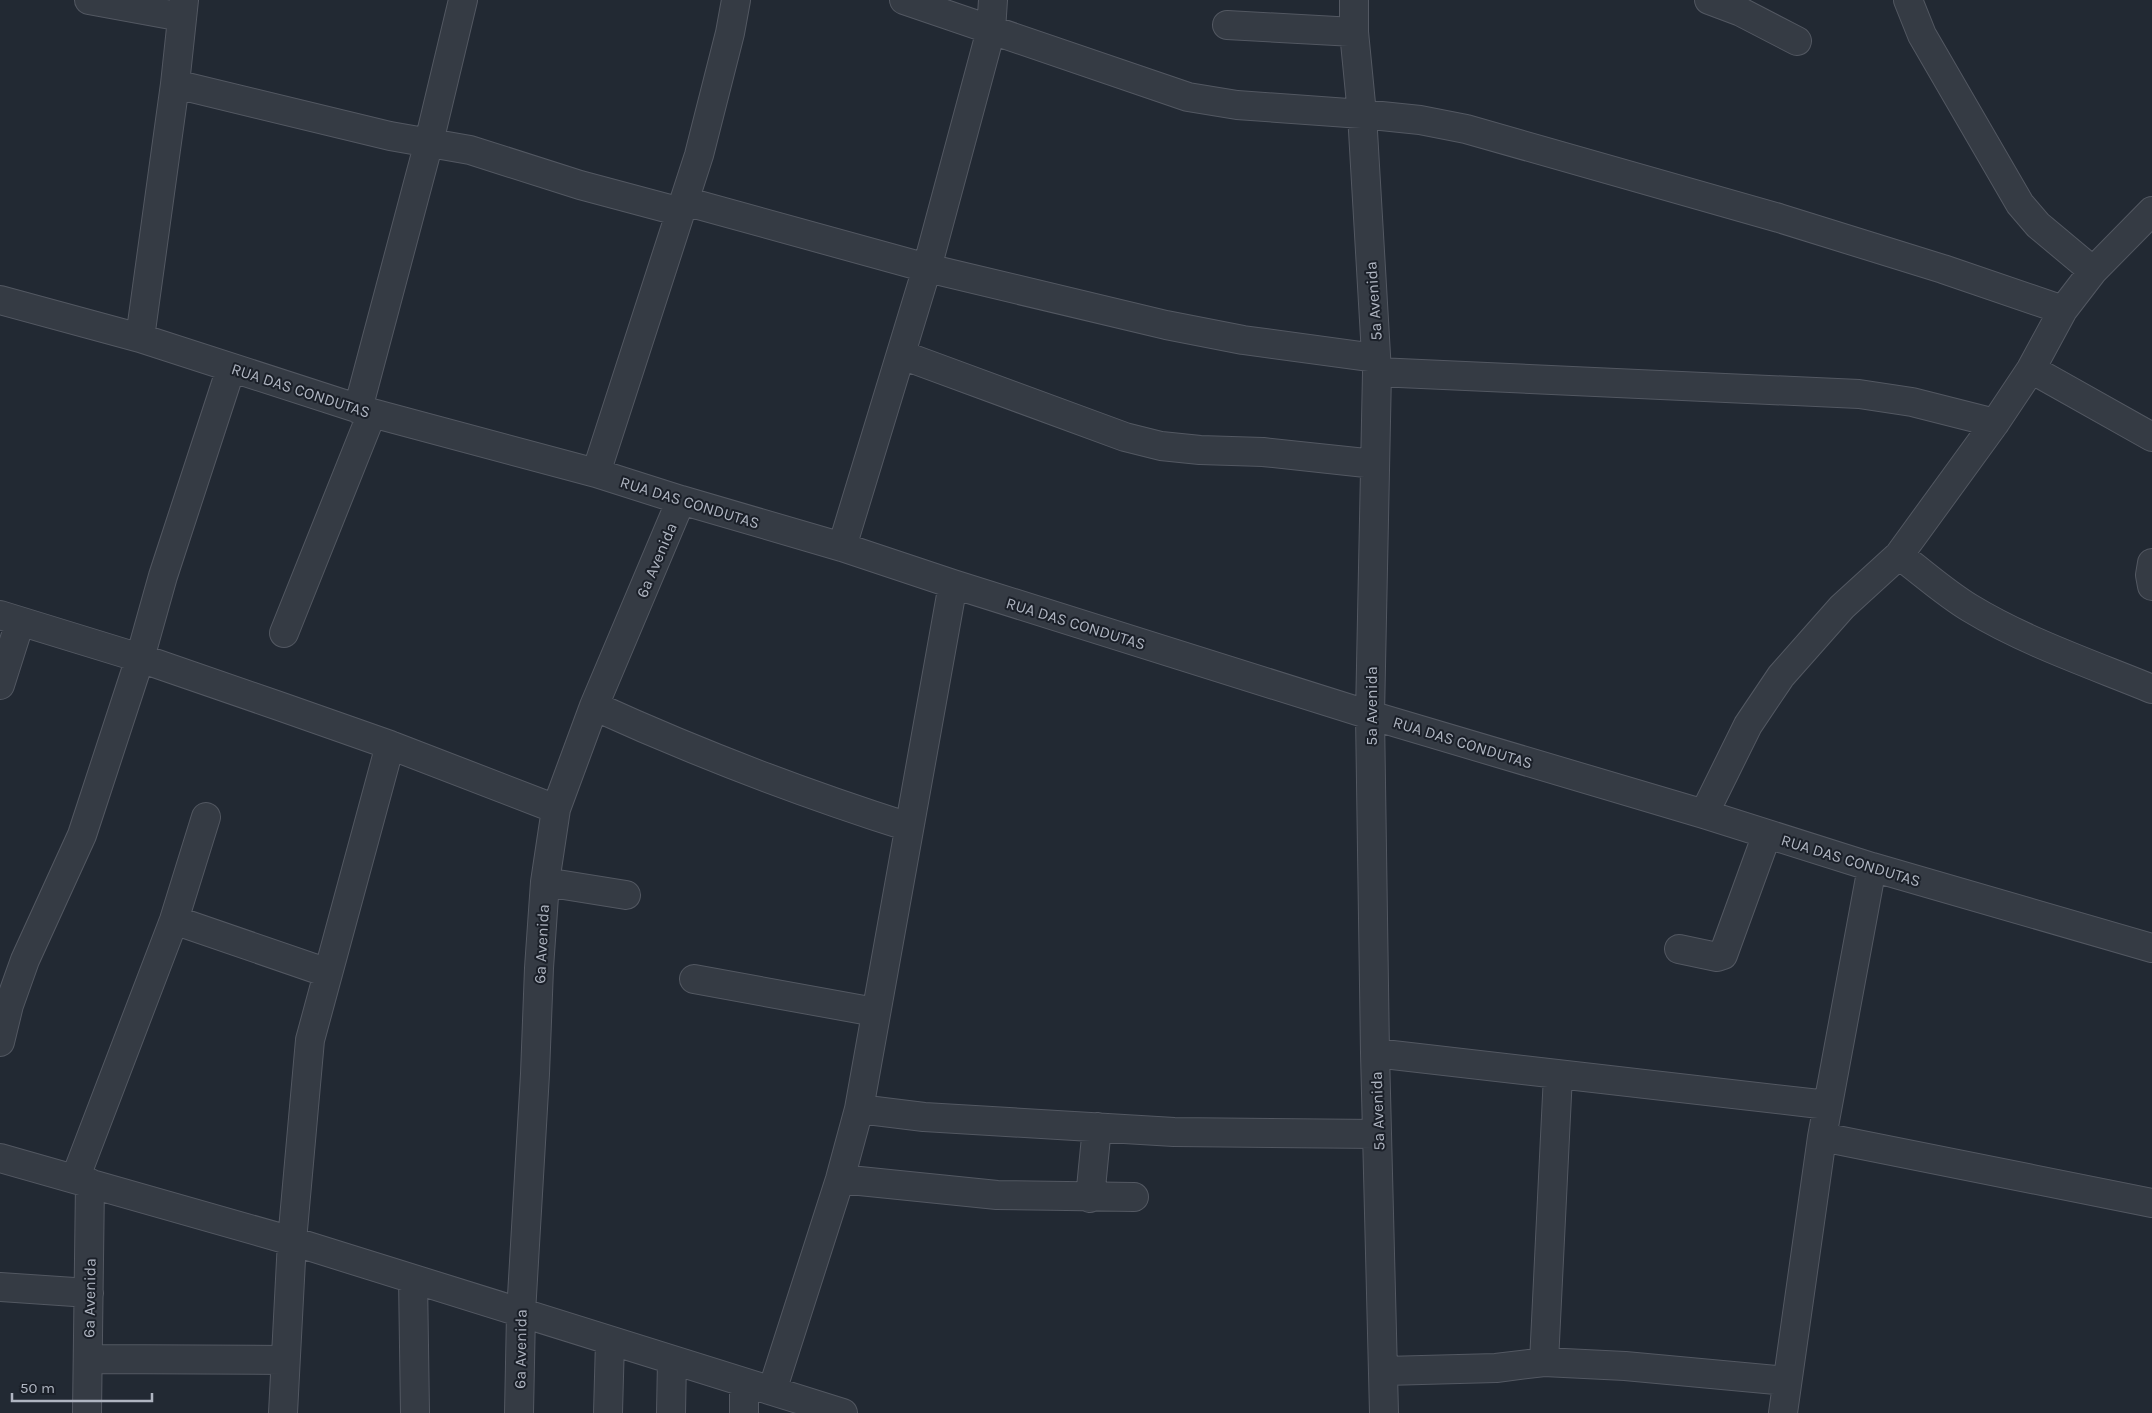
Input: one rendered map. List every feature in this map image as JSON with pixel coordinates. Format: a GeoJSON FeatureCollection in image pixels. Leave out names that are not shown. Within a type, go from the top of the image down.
{"type":"FeatureCollection","features":[{"type":"Feature","properties":{"kind":"street"},"geometry":{"type":"LineString","coordinates":[[89,0],[183,9],[175,84],[140,338]]}},
{"type":"Feature","properties":{"kind":"street"},"geometry":{"type":"LineString","coordinates":[[284,633],[365,411],[463,0]]}},
{"type":"Feature","properties":{"kind":"street"},"geometry":{"type":"LineString","coordinates":[[596,473],[700,155],[730,33],[736,0]]}},
{"type":"Feature","properties":{"kind":"street"},"geometry":{"type":"LineString","coordinates":[[904,0],[1188,97],[1278,109],[1362,114],[1420,120],[1466,129],[1539,151],[1650,180],[1943,268],[2063,310]]}},
{"type":"Feature","properties":{"kind":"street"},"geometry":{"type":"LineString","coordinates":[[842,547],[871,447],[902,355],[928,268],[991,30],[993,0]]}},
{"type":"Feature","properties":{"kind":"street","name":"5ª Avenida"},"geometry":{"type":"LineString","coordinates":[[1354,0],[1354,32],[1362,114],[1377,365],[1370,715],[1375,1053],[1385,1371],[1384,1413]]}},
{"type":"Feature","properties":{"kind":"street"},"geometry":{"type":"LineString","coordinates":[[1709,0],[1748,16],[1797,41]]}},
{"type":"Feature","properties":{"kind":"street"},"geometry":{"type":"LineString","coordinates":[[1908,0],[1922,35],[2020,204],[2038,224],[2093,271]]}},
{"type":"Feature","properties":{"kind":"street"},"geometry":{"type":"LineString","coordinates":[[1227,25],[1354,32]]}},
{"type":"Feature","properties":{"kind":"street"},"geometry":{"type":"LineString","coordinates":[[175,84],[390,136],[470,150],[580,185],[683,207],[1166,325],[1377,365],[1859,394],[1912,402],[1995,423]]}},
{"type":"Feature","properties":{"kind":"street"},"geometry":{"type":"LineString","coordinates":[[1704,814],[1748,725],[1781,676],[1842,607],[1899,555],[1995,423],[2031,369],[2063,310],[2093,271],[2152,211]]}},
{"type":"Feature","properties":{"kind":"street","name":"RUA DAS CONDUTAS"},"geometry":{"type":"LineString","coordinates":[[0,300],[140,338],[365,411],[596,473],[842,547],[953,584],[1370,715],[1704,814],[1872,867],[2152,948]]}},
{"type":"Feature","properties":{"kind":"street"},"geometry":{"type":"LineString","coordinates":[[902,355],[1125,437],[1161,446],[1200,450],[1263,452],[1375,464]]}},
{"type":"Feature","properties":{"kind":"street"},"geometry":{"type":"LineString","coordinates":[[0,1042],[9,1004],[25,960],[82,834],[140,658],[163,576],[231,368]]}},
{"type":"Feature","properties":{"kind":"street"},"geometry":{"type":"LineString","coordinates":[[2031,369],[2152,437]]}},
{"type":"Feature","properties":{"kind":"street","name":"6ª Avenida"},"geometry":{"type":"LineString","coordinates":[[519,1413],[521,1313],[545,882],[556,809],[594,706],[681,500]]}},
{"type":"Feature","properties":{"kind":"street"},"geometry":{"type":"LineString","coordinates":[[1899,555],[1968,607],[2041,643],[2152,689]]}},
{"type":"Feature","properties":{"kind":"street"},"geometry":{"type":"LineString","coordinates":[[2152,563],[2150,575],[2152,586]]}},
{"type":"Feature","properties":{"kind":"street"},"geometry":{"type":"LineString","coordinates":[[772,1391],[840,1179],[859,1109],[953,584]]}},
{"type":"Feature","properties":{"kind":"street"},"geometry":{"type":"LineString","coordinates":[[0,685],[10,618],[140,658],[390,745],[492,786],[556,809]]}},
{"type":"Feature","properties":{"kind":"street"},"geometry":{"type":"LineString","coordinates":[[594,706],[712,758],[825,800],[909,827]]}},
{"type":"Feature","properties":{"kind":"street"},"geometry":{"type":"LineString","coordinates":[[283,1413],[284,1360],[292,1241],[310,1040],[390,745]]}},
{"type":"Feature","properties":{"kind":"street"},"geometry":{"type":"LineString","coordinates":[[83,1181],[174,920],[206,817]]}},
{"type":"Feature","properties":{"kind":"street"},"geometry":{"type":"LineString","coordinates":[[1678,949],[1716,957],[1723,955],[1767,834]]}},
{"type":"Feature","properties":{"kind":"street"},"geometry":{"type":"LineString","coordinates":[[1783,1413],[1822,1137],[1872,867]]}},
{"type":"Feature","properties":{"kind":"street"},"geometry":{"type":"LineString","coordinates":[[545,882],[626,896]]}},
{"type":"Feature","properties":{"kind":"street"},"geometry":{"type":"LineString","coordinates":[[174,920],[328,973]]}},
{"type":"Feature","properties":{"kind":"street"},"geometry":{"type":"LineString","coordinates":[[694,979],[875,1012]]}},
{"type":"Feature","properties":{"kind":"street"},"geometry":{"type":"LineString","coordinates":[[1375,1053],[1828,1104]]}},
{"type":"Feature","properties":{"kind":"street"},"geometry":{"type":"LineString","coordinates":[[1544,1362],[1558,1075]]}},
{"type":"Feature","properties":{"kind":"street"},"geometry":{"type":"LineString","coordinates":[[859,1109],[924,1117],[1184,1132],[1378,1134]]}},
{"type":"Feature","properties":{"kind":"street"},"geometry":{"type":"LineString","coordinates":[[1090,1198],[1097,1127]]}},
{"type":"Feature","properties":{"kind":"street"},"geometry":{"type":"LineString","coordinates":[[1822,1137],[2152,1203]]}},
{"type":"Feature","properties":{"kind":"street"},"geometry":{"type":"LineString","coordinates":[[0,1158],[292,1241],[843,1413]]}},
{"type":"Feature","properties":{"kind":"street"},"geometry":{"type":"LineString","coordinates":[[840,1179],[997,1195],[1090,1198],[1134,1197]]}},
{"type":"Feature","properties":{"kind":"street","name":"6ª Avenida"},"geometry":{"type":"LineString","coordinates":[[83,1181],[89,1293],[87,1413]]}},
{"type":"Feature","properties":{"kind":"street"},"geometry":{"type":"LineString","coordinates":[[413,1279],[415,1413]]}},
{"type":"Feature","properties":{"kind":"street"},"geometry":{"type":"LineString","coordinates":[[0,1287],[89,1293]]}},
{"type":"Feature","properties":{"kind":"street"},"geometry":{"type":"LineString","coordinates":[[608,1413],[610,1341]]}},
{"type":"Feature","properties":{"kind":"street"},"geometry":{"type":"LineString","coordinates":[[88,1359],[284,1360]]}},
{"type":"Feature","properties":{"kind":"street"},"geometry":{"type":"LineString","coordinates":[[671,1413],[672,1360]]}},
{"type":"Feature","properties":{"kind":"street"},"geometry":{"type":"LineString","coordinates":[[1385,1371],[1496,1368],[1544,1362],[1626,1366],[1787,1381]]}},
{"type":"Feature","properties":{"kind":"street"},"geometry":{"type":"LineString","coordinates":[[744,1383],[744,1413]]}}]}
